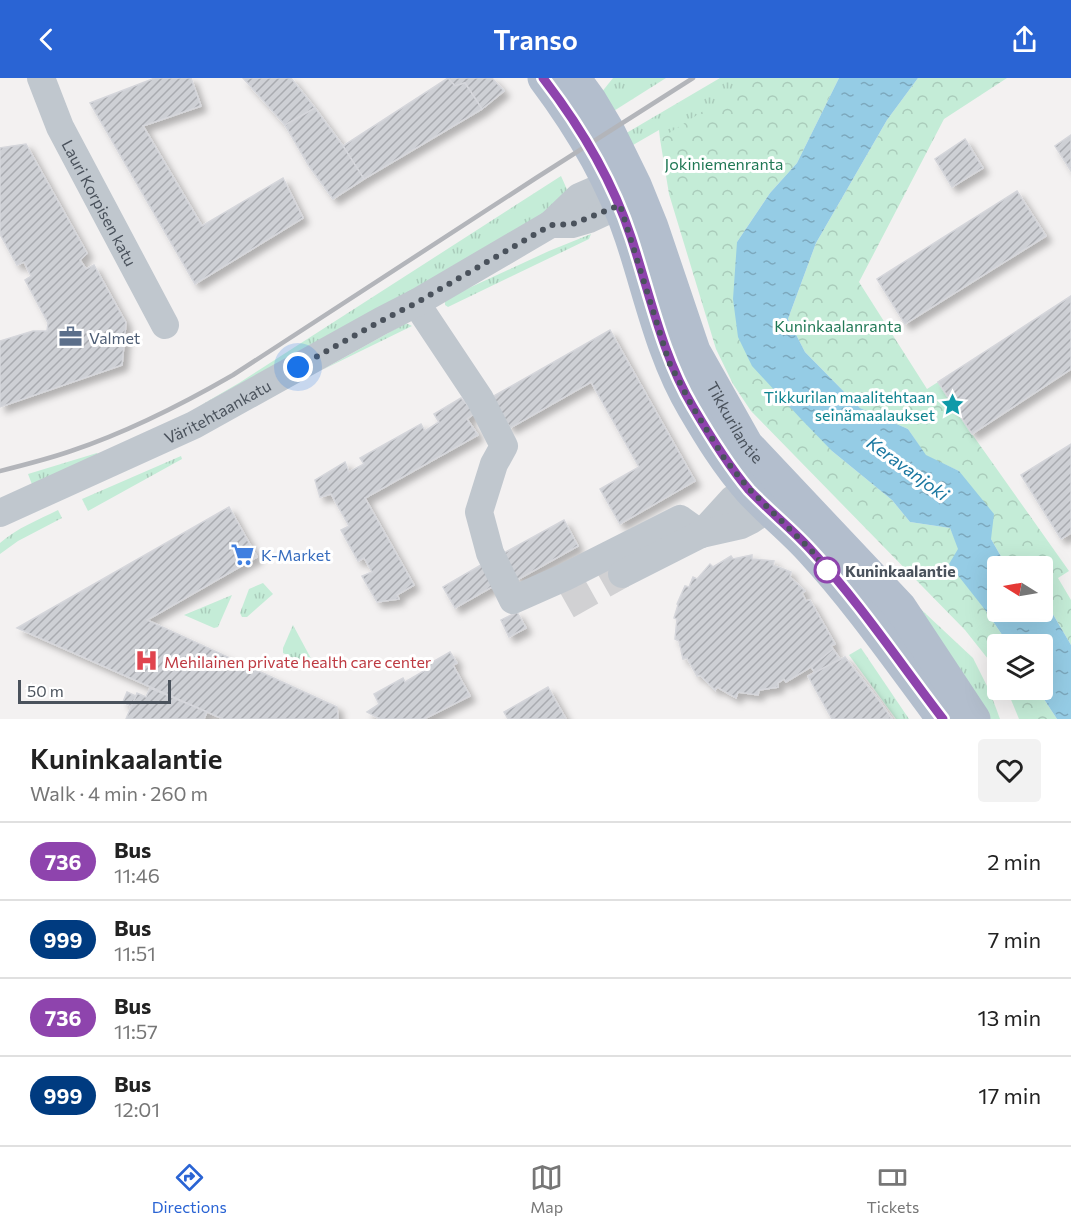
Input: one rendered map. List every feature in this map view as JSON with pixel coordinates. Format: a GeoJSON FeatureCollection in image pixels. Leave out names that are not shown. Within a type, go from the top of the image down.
{"type":"FeatureCollection","features":[{"type":"Feature","properties":{"kind":"main road","name":"Tikkurilantie"},"geometry":{"type":"LineString","coordinates":[[543,78],[570,113],[621,191]]}},
{"type":"Feature","properties":{"kind":"main road","name":"Tikkurilantie"},"geometry":{"type":"LineString","coordinates":[[574,78],[609,132],[621,191],[669,362],[692,406],[724,458],[900,607],[974,719]]}},
{"type":"Feature","properties":{"kind":"main road","name":"Tikkurilantie"},"geometry":{"type":"LineString","coordinates":[[765,492],[874,627],[943,719]]}},
{"type":"Feature","properties":{"kind":"street","name":"Lauri Korpisen katu"},"geometry":{"type":"LineString","coordinates":[[41,78],[60,127],[165,325]]}},
{"type":"Feature","properties":{"kind":"street","name":"Väritehtaankatu"},"geometry":{"type":"LineString","coordinates":[[0,513],[194,425],[416,303],[551,225],[579,198],[621,191]]}},
{"type":"Feature","properties":{"kind":"street"},"geometry":{"type":"LineString","coordinates":[[416,303],[480,399],[504,446],[494,464],[479,512],[490,554],[513,600],[565,577],[680,519],[701,534]]}},
{"type":"Feature","properties":{"kind":"street"},"geometry":{"type":"LineString","coordinates":[[622,573],[701,534],[733,498],[765,492]]}},
{"type":"Feature","properties":{"kind":"green space"},"geometry":{"type":"Polygon","coordinates":[[[613,78],[666,78],[609,114],[597,98],[613,78]]]}},
{"type":"Feature","properties":{"kind":"green space"},"geometry":{"type":"Polygon","coordinates":[[[720,78],[771,78],[660,139],[659,130],[633,145],[623,135],[720,78]]]}},
{"type":"Feature","properties":{"kind":"green space","name":"Jokiniemenranta"},"geometry":{"type":"Polygon","coordinates":[[[754,78],[839,78],[797,163],[770,193],[737,242],[832,451],[892,500],[910,522],[950,528],[987,612],[987,622],[993,622],[1002,634],[987,634],[987,658],[965,630],[751,411],[733,384],[716,349],[669,194],[660,139],[754,78]]]}},
{"type":"Feature","properties":{"kind":"green space","name":"Kuninkaalanranta"},"geometry":{"type":"Polygon","coordinates":[[[918,78],[1007,78],[944,119],[859,282],[927,389],[938,382],[1069,571],[1058,578],[1071,600],[1071,645],[1053,614],[1053,556],[1001,556],[959,471],[926,456],[908,429],[860,408],[805,352],[788,319],[816,243],[887,120],[918,78]]]}},
{"type":"Feature","properties":{"kind":"green space"},"geometry":{"type":"Polygon","coordinates":[[[561,176],[569,194],[546,212],[470,259],[196,408],[239,383],[561,176]]]}},
{"type":"Feature","properties":{"kind":"green space"},"geometry":{"type":"Polygon","coordinates":[[[591,234],[589,239],[448,307],[445,305],[445,299],[591,234]]]}},
{"type":"Feature","properties":{"kind":"green space"},"geometry":{"type":"Polygon","coordinates":[[[406,323],[412,326],[322,370],[406,323]]]}},
{"type":"Feature","properties":{"kind":"green space"},"geometry":{"type":"Polygon","coordinates":[[[97,453],[99,456],[33,487],[28,474],[97,453]]]}},
{"type":"Feature","properties":{"kind":"green space"},"geometry":{"type":"Polygon","coordinates":[[[181,456],[182,459],[88,511],[82,499],[181,456]]]}},
{"type":"Feature","properties":{"kind":"green space"},"geometry":{"type":"Polygon","coordinates":[[[58,510],[62,518],[18,541],[0,554],[0,543],[13,533],[58,510]]]}},
{"type":"Feature","properties":{"kind":"green space"},"geometry":{"type":"Polygon","coordinates":[[[263,583],[273,594],[247,617],[242,617],[240,613],[249,589],[263,583]]]}},
{"type":"Feature","properties":{"kind":"green space"},"geometry":{"type":"Polygon","coordinates":[[[232,595],[218,627],[214,628],[184,615],[232,595]]]}},
{"type":"Feature","properties":{"kind":"green space"},"geometry":{"type":"Polygon","coordinates":[[[911,600],[973,658],[987,686],[987,700],[993,700],[1000,719],[987,719],[911,600]]]}},
{"type":"Feature","properties":{"kind":"green space"},"geometry":{"type":"Polygon","coordinates":[[[293,625],[315,666],[309,666],[283,653],[293,625]]]}},
{"type":"Feature","properties":{"kind":"green space"},"geometry":{"type":"Polygon","coordinates":[[[861,648],[909,719],[896,719],[849,655],[861,648]]]}},
{"type":"Feature","properties":{"kind":"green space"},"geometry":{"type":"Polygon","coordinates":[[[1011,700],[1045,700],[1057,719],[1019,719],[1011,700]]]}},
{"type":"Feature","properties":{"kind":"water","name":"Keravanjoki"},"geometry":{"type":"Polygon","coordinates":[[[839,78],[918,78],[887,120],[816,243],[788,319],[805,352],[860,408],[908,429],[926,455],[959,471],[994,514],[991,539],[1001,556],[987,556],[987,612],[949,564],[958,549],[950,528],[910,522],[892,500],[832,451],[801,419],[752,366],[738,337],[733,299],[737,242],[770,193],[797,163],[839,78]]]}},
{"type":"Feature","properties":{"kind":"water"},"geometry":{"type":"Polygon","coordinates":[[[1053,614],[1071,645],[1071,719],[1057,719],[1045,700],[1053,700],[1053,634],[1002,634],[993,622],[1053,622],[1053,614]]]}},
{"type":"Feature","properties":{"kind":"building"},"geometry":{"type":"Polygon","coordinates":[[[155,78],[191,78],[201,106],[143,126],[202,226],[283,178],[303,218],[195,284],[90,103],[155,78]]]}},
{"type":"Feature","properties":{"kind":"building"},"geometry":{"type":"Polygon","coordinates":[[[243,78],[291,78],[315,108],[285,125],[243,78]]]}},
{"type":"Feature","properties":{"kind":"building"},"geometry":{"type":"Polygon","coordinates":[[[448,78],[492,78],[504,91],[482,109],[465,83],[455,86],[448,78]]]}},
{"type":"Feature","properties":{"kind":"building"},"geometry":{"type":"Polygon","coordinates":[[[448,78],[455,86],[465,83],[482,109],[364,179],[343,146],[448,78]]]}},
{"type":"Feature","properties":{"kind":"building"},"geometry":{"type":"Polygon","coordinates":[[[315,108],[364,179],[333,199],[309,166],[285,125],[315,108]]]}},
{"type":"Feature","properties":{"kind":"building"},"geometry":{"type":"Polygon","coordinates":[[[1071,135],[1071,171],[1055,146],[1071,135]]]}},
{"type":"Feature","properties":{"kind":"building"},"geometry":{"type":"Polygon","coordinates":[[[965,139],[983,168],[952,187],[935,159],[965,139]]]}},
{"type":"Feature","properties":{"kind":"building"},"geometry":{"type":"Polygon","coordinates":[[[26,144],[87,253],[80,260],[86,269],[94,265],[126,323],[122,365],[0,407],[0,341],[33,331],[47,331],[48,323],[25,280],[31,276],[24,262],[17,265],[0,234],[0,148],[26,144]]]}},
{"type":"Feature","properties":{"kind":"building"},"geometry":{"type":"Polygon","coordinates":[[[1017,191],[1046,236],[905,324],[877,279],[1017,191]]]}},
{"type":"Feature","properties":{"kind":"building"},"geometry":{"type":"Polygon","coordinates":[[[1071,296],[1071,369],[972,434],[938,382],[1071,296]]]}},
{"type":"Feature","properties":{"kind":"building"},"geometry":{"type":"Polygon","coordinates":[[[610,330],[695,481],[620,524],[600,489],[639,467],[591,382],[510,428],[492,397],[610,330]]]}},
{"type":"Feature","properties":{"kind":"building"},"geometry":{"type":"Polygon","coordinates":[[[461,398],[475,413],[467,419],[478,435],[365,498],[414,585],[397,595],[399,599],[377,602],[362,576],[372,572],[364,558],[358,561],[341,530],[349,526],[331,494],[320,497],[315,480],[345,462],[349,472],[364,464],[360,458],[421,424],[425,431],[439,422],[434,414],[461,398]]]}},
{"type":"Feature","properties":{"kind":"building"},"geometry":{"type":"Polygon","coordinates":[[[1071,444],[1071,533],[1061,539],[1021,475],[1071,444]]]}},
{"type":"Feature","properties":{"kind":"building"},"geometry":{"type":"Polygon","coordinates":[[[229,507],[257,557],[147,620],[337,707],[338,719],[223,719],[17,628],[229,507]]]}},
{"type":"Feature","properties":{"kind":"building"},"geometry":{"type":"Polygon","coordinates":[[[564,520],[578,546],[517,580],[502,554],[564,520]]]}},
{"type":"Feature","properties":{"kind":"building"},"geometry":{"type":"Polygon","coordinates":[[[752,555],[752,559],[774,561],[773,565],[791,572],[790,577],[805,591],[802,593],[806,601],[810,600],[835,644],[831,646],[833,649],[811,667],[786,682],[784,679],[778,683],[778,687],[759,690],[758,695],[738,692],[736,698],[717,687],[715,690],[700,675],[697,676],[687,658],[683,659],[679,641],[675,639],[677,619],[674,618],[685,586],[689,587],[693,577],[697,579],[710,564],[713,567],[731,556],[733,559],[752,555]]]}},
{"type":"Feature","properties":{"kind":"building"},"geometry":{"type":"Polygon","coordinates":[[[486,562],[499,583],[455,608],[443,587],[486,562]]]}},
{"type":"Feature","properties":{"kind":"building"},"geometry":{"type":"Polygon","coordinates":[[[517,612],[526,628],[509,637],[501,620],[517,612]]]}},
{"type":"Feature","properties":{"kind":"building"},"geometry":{"type":"Polygon","coordinates":[[[833,649],[840,659],[813,674],[811,667],[833,649]]]}},
{"type":"Feature","properties":{"kind":"building"},"geometry":{"type":"Polygon","coordinates":[[[450,652],[457,663],[453,665],[470,696],[424,719],[380,719],[367,712],[379,704],[374,694],[403,678],[405,682],[424,671],[422,668],[450,652]]]}},
{"type":"Feature","properties":{"kind":"building"},"geometry":{"type":"Polygon","coordinates":[[[845,657],[892,719],[832,719],[808,676],[845,657]]]}},
{"type":"Feature","properties":{"kind":"building"},"geometry":{"type":"Polygon","coordinates":[[[548,687],[566,719],[508,719],[504,712],[548,687]]]}},
{"type":"Feature","properties":{"kind":"building"},"geometry":{"type":"Polygon","coordinates":[[[150,688],[207,712],[204,719],[126,719],[137,693],[146,697],[150,688]]]}},
{"type":"Feature","properties":{"kind":"building"},"geometry":{"type":"Polygon","coordinates":[[[127,692],[136,696],[131,706],[123,702],[127,692]]]}},
{"type":"Feature","properties":{"kind":"tunnel"},"geometry":{"type":"LineString","coordinates":[[567,605],[622,574]]}},
{"type":"Feature","properties":{"kind":"railway"},"geometry":{"type":"LineString","coordinates":[[0,471],[92,444],[154,417],[233,375],[693,78]]}},
{"type":"Feature","properties":{"kind":"bus line","name":"736"},"geometry":{"type":"LineString","coordinates":[[543,78],[570,113],[620,205],[669,362],[692,406],[724,458],[767,509],[811,550],[874,627],[943,719]]}},
{"type":"Feature","properties":{"kind":"place","name":"Valmet"},"geometry":{"type":"Point","coordinates":[71,337]}},
{"type":"Feature","properties":{"kind":"place","name":"Tikkurilan maalitehtaan seinämaalaukset"},"geometry":{"type":"Point","coordinates":[953,405]}},
{"type":"Feature","properties":{"kind":"place","name":"K-Market"},"geometry":{"type":"Point","coordinates":[243,554]}},
{"type":"Feature","properties":{"kind":"place","name":"Kuninkaalantie"},"geometry":{"type":"Point","coordinates":[827,570]}},
{"type":"Feature","properties":{"kind":"place","name":"Mehilainen private health care center"},"geometry":{"type":"Point","coordinates":[146,661]}},
{"type":"Feature","properties":{"kind":"route"},"geometry":{"type":"LineString","coordinates":[[298,367],[416,303],[551,225],[573,224],[620,205],[669,362],[692,406],[724,458],[749,489],[811,550],[827,570]]}}]}
